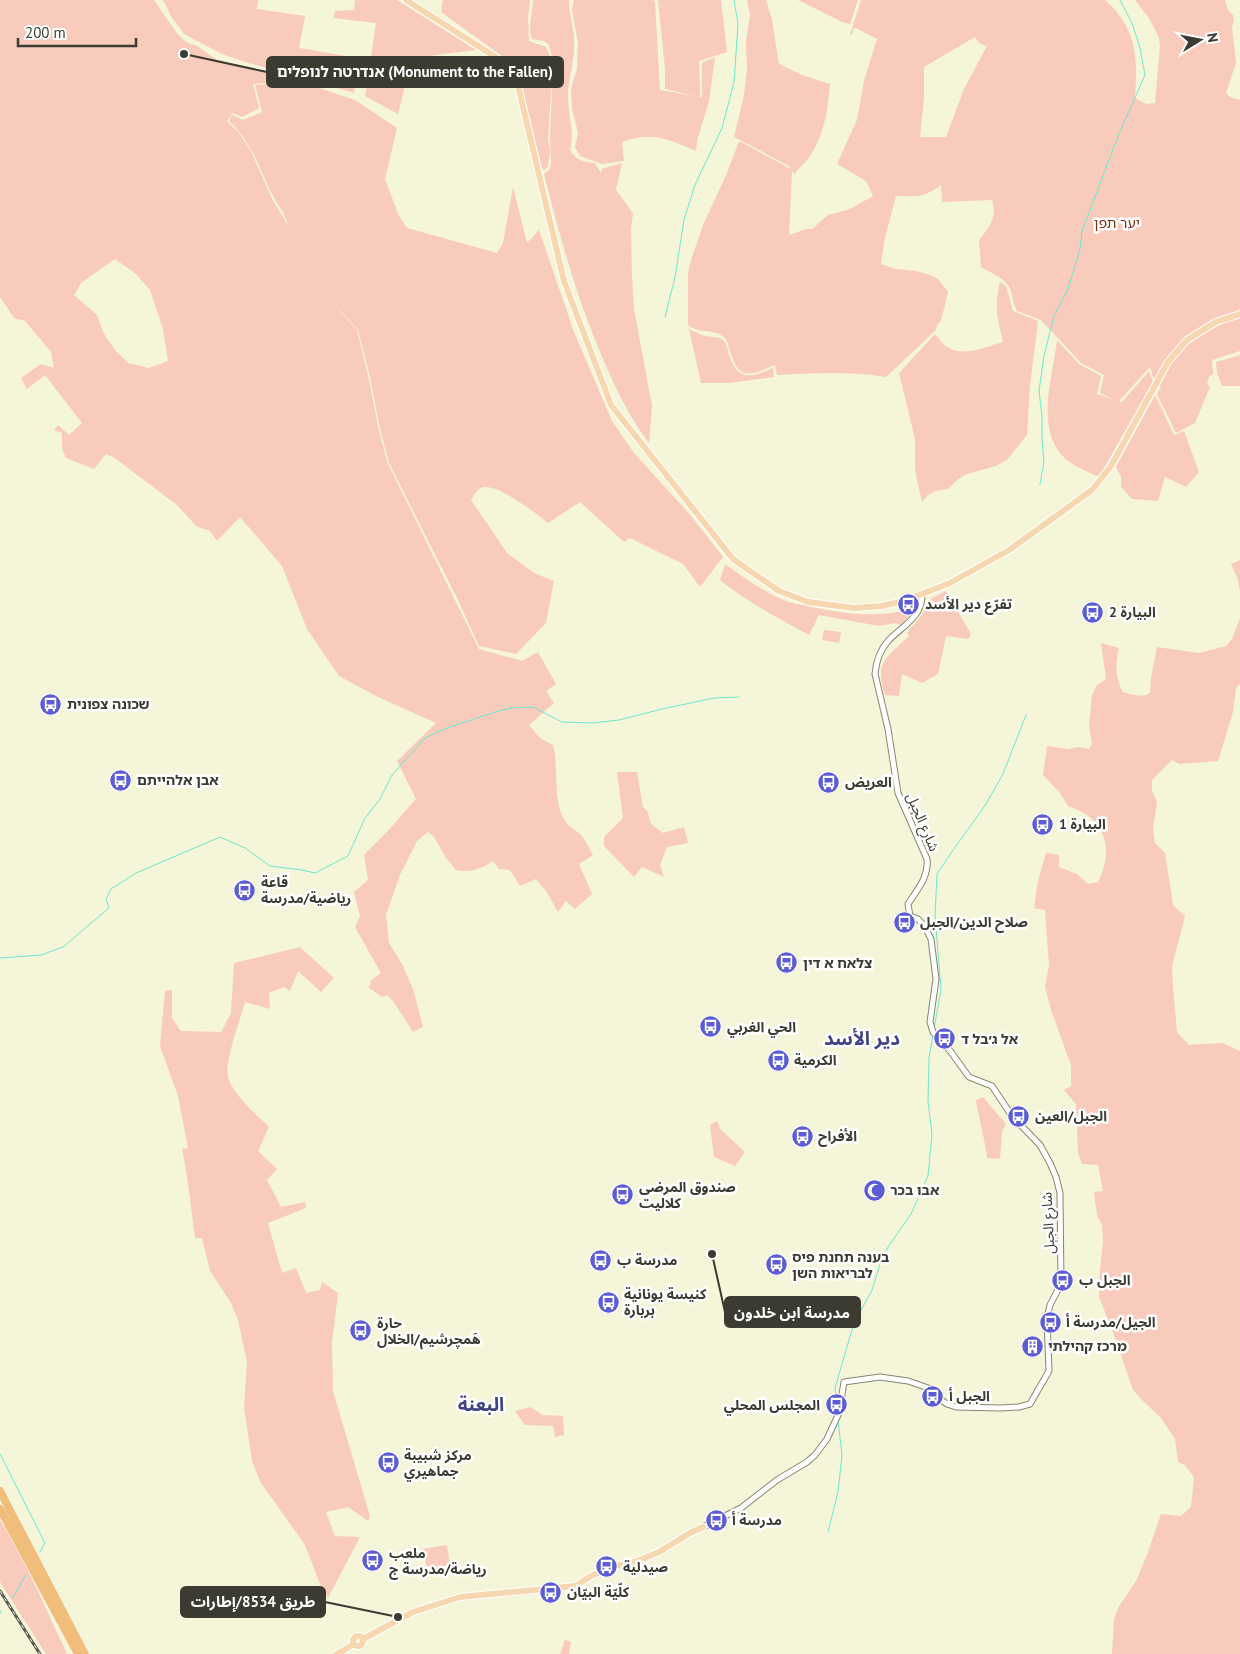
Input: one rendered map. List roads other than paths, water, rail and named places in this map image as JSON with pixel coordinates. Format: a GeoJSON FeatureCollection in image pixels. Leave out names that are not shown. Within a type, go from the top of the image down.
{"type":"FeatureCollection","features":[{"type":"Feature","properties":{"kind":"highway"},"geometry":{"type":"LineString","coordinates":[[0,1491],[85,1654]]}},
{"type":"Feature","properties":{"kind":"highway"},"geometry":{"type":"LineString","coordinates":[[0,1509],[78,1654]]}},
{"type":"Feature","properties":{"kind":"main road"},"geometry":{"type":"LineString","coordinates":[[406,0],[497,58],[516,77],[564,282],[611,405],[733,559],[779,591],[808,602],[854,608],[895,604],[950,582],[1009,550],[1092,490],[1111,466],[1157,379],[1176,351],[1202,329],[1240,314]]}},
{"type":"Feature","properties":{"kind":"main road"},"geometry":{"type":"LineString","coordinates":[[337,1654],[354,1644],[360,1646],[363,1644],[363,1639],[413,1612],[460,1597],[575,1586],[593,1575],[616,1566],[637,1562],[659,1552],[690,1533],[704,1527]]}},
{"type":"Feature","properties":{"kind":"street","name":"شارع الجبل"},"geometry":{"type":"LineString","coordinates":[[704,1527],[741,1508],[770,1485],[815,1455],[827,1439],[839,1413],[844,1382],[872,1377],[894,1378],[928,1387],[934,1390],[938,1398],[956,1407],[1019,1407],[1030,1404],[1049,1371],[1046,1333],[1047,1318],[1050,1305],[1061,1284],[1060,1193],[1056,1178],[1040,1145],[1012,1116],[992,1086],[969,1077],[951,1052],[933,1032],[930,1022],[936,979],[931,939],[925,927],[918,920],[910,916],[908,904],[926,874],[928,868],[927,859],[898,792],[888,729],[875,674],[876,666],[884,647],[916,614],[921,605],[922,594]]}},
{"type":"Feature","properties":{"kind":"waterway"},"geometry":{"type":"LineString","coordinates":[[665,317],[675,277],[684,220],[695,185],[722,128],[734,82],[738,24],[734,0]]}},
{"type":"Feature","properties":{"kind":"waterway"},"geometry":{"type":"LineString","coordinates":[[1040,484],[1044,462],[1039,391],[1044,356],[1054,316],[1068,289],[1080,249],[1082,231],[1118,136],[1145,75],[1140,48],[1132,23],[1120,0]]}},
{"type":"Feature","properties":{"kind":"waterway"},"geometry":{"type":"LineString","coordinates":[[0,958],[41,955],[63,947],[109,908],[106,899],[111,889],[136,873],[220,837],[245,848],[270,866],[315,873],[348,856],[365,818],[380,799],[392,775],[425,738],[441,730],[512,708],[533,707],[562,722],[592,723],[619,720],[714,698],[739,697]]}},
{"type":"Feature","properties":{"kind":"waterway"},"geometry":{"type":"LineString","coordinates":[[934,1029],[941,990],[935,915],[937,874],[986,804],[1003,774],[1026,715]]}},
{"type":"Feature","properties":{"kind":"waterway"},"geometry":{"type":"LineString","coordinates":[[837,1411],[835,1388],[854,1323],[872,1290],[880,1264],[888,1247],[911,1214],[928,1176],[932,1134],[928,1101],[929,1058],[933,1035]]}},
{"type":"Feature","properties":{"kind":"waterway"},"geometry":{"type":"LineString","coordinates":[[828,1532],[838,1492],[842,1455],[838,1420]]}},
{"type":"Feature","properties":{"kind":"waterway"},"geometry":{"type":"LineString","coordinates":[[0,1454],[45,1543],[40,1552]]}},
{"type":"Feature","properties":{"kind":"waterway"},"geometry":{"type":"LineString","coordinates":[[13,1598],[26,1574]]}},
{"type":"Feature","properties":{"kind":"railway"},"geometry":{"type":"LineString","coordinates":[[0,1591],[40,1654]]}},
{"type":"Feature","properties":{"kind":"place","name":"אנדרטה לנופלים (Monument to the Fallen)"},"geometry":{"type":"Point","coordinates":[184,54]}},
{"type":"Feature","properties":{"kind":"place","name":"تفرّع دير الأسد"},"geometry":{"type":"Point","coordinates":[909,604]}},
{"type":"Feature","properties":{"kind":"place","name":"البيارة 2"},"geometry":{"type":"Point","coordinates":[1093,612]}},
{"type":"Feature","properties":{"kind":"place","name":"שכונה צפונית"},"geometry":{"type":"Point","coordinates":[51,704]}},
{"type":"Feature","properties":{"kind":"place","name":"אבן אלהייתם"},"geometry":{"type":"Point","coordinates":[121,780]}},
{"type":"Feature","properties":{"kind":"place","name":"العريض"},"geometry":{"type":"Point","coordinates":[829,782]}},
{"type":"Feature","properties":{"kind":"place","name":"البيارة 1"},"geometry":{"type":"Point","coordinates":[1043,824]}},
{"type":"Feature","properties":{"kind":"place","name":"قاعة رياضية/مدرسة"},"geometry":{"type":"Point","coordinates":[245,890]}},
{"type":"Feature","properties":{"kind":"place","name":"صلاح الدين/الجبل"},"geometry":{"type":"Point","coordinates":[904,922]}},
{"type":"Feature","properties":{"kind":"place","name":"צלאח א דין"},"geometry":{"type":"Point","coordinates":[787,963]}},
{"type":"Feature","properties":{"kind":"place","name":"الحي الغربي"},"geometry":{"type":"Point","coordinates":[711,1027]}},
{"type":"Feature","properties":{"kind":"place","name":"אל ג׳בל ד"},"geometry":{"type":"Point","coordinates":[945,1039]}},
{"type":"Feature","properties":{"kind":"place","name":"الكرمية"},"geometry":{"type":"Point","coordinates":[778,1060]}},
{"type":"Feature","properties":{"kind":"place","name":"الجبل/العين"},"geometry":{"type":"Point","coordinates":[1019,1116]}},
{"type":"Feature","properties":{"kind":"place","name":"الأفراح"},"geometry":{"type":"Point","coordinates":[802,1136]}},
{"type":"Feature","properties":{"kind":"place","name":"אבו בכר"},"geometry":{"type":"Point","coordinates":[874,1190]}},
{"type":"Feature","properties":{"kind":"place","name":"صندوق المرضى كلاليت"},"geometry":{"type":"Point","coordinates":[623,1195]}},
{"type":"Feature","properties":{"kind":"place","name":"مدرسة ابن خلدون"},"geometry":{"type":"Point","coordinates":[712,1254]}},
{"type":"Feature","properties":{"kind":"place","name":"مدرسة ب"},"geometry":{"type":"Point","coordinates":[601,1260]}},
{"type":"Feature","properties":{"kind":"place","name":"בענה תחנת פיס לבריאות השן"},"geometry":{"type":"Point","coordinates":[776,1265]}},
{"type":"Feature","properties":{"kind":"place","name":"الجبل ب"},"geometry":{"type":"Point","coordinates":[1063,1280]}},
{"type":"Feature","properties":{"kind":"place","name":"كنيسة يونانية بربارة"},"geometry":{"type":"Point","coordinates":[608,1302]}},
{"type":"Feature","properties":{"kind":"place","name":"الجيل/مدرسة أ"},"geometry":{"type":"Point","coordinates":[1050,1322]}},
{"type":"Feature","properties":{"kind":"place","name":"حارة هَمچرشيم/الخلال"},"geometry":{"type":"Point","coordinates":[361,1331]}},
{"type":"Feature","properties":{"kind":"place","name":"מרכז קהילתי"},"geometry":{"type":"Point","coordinates":[1032,1346]}},
{"type":"Feature","properties":{"kind":"place","name":"الجبل أ"},"geometry":{"type":"Point","coordinates":[933,1396]}},
{"type":"Feature","properties":{"kind":"place","name":"المجلس المحلي"},"geometry":{"type":"Point","coordinates":[836,1405]}},
{"type":"Feature","properties":{"kind":"place","name":"مركز شبيبة جماهيري"},"geometry":{"type":"Point","coordinates":[388,1463]}},
{"type":"Feature","properties":{"kind":"place","name":"مدرسة أ"},"geometry":{"type":"Point","coordinates":[716,1520]}},
{"type":"Feature","properties":{"kind":"place","name":"ملعب رياضة/مدرسة ج"},"geometry":{"type":"Point","coordinates":[373,1561]}},
{"type":"Feature","properties":{"kind":"place","name":"صيدلية"},"geometry":{"type":"Point","coordinates":[607,1567]}},
{"type":"Feature","properties":{"kind":"place","name":"كلّيّة البيّان"},"geometry":{"type":"Point","coordinates":[551,1592]}},
{"type":"Feature","properties":{"kind":"place","name":"طريق 8534/إطارات"},"geometry":{"type":"Point","coordinates":[398,1617]}},
{"type":"Feature","properties":{"kind":"district","name":"دير الأسد"},"geometry":{"type":"Point","coordinates":[862,1038]}},
{"type":"Feature","properties":{"kind":"district","name":"البعنة"},"geometry":{"type":"Point","coordinates":[481,1404]}},
{"type":"Feature","properties":{"kind":"park label","name":"יער תפן"},"geometry":{"type":"Point","coordinates":[1117,223]}}]}
